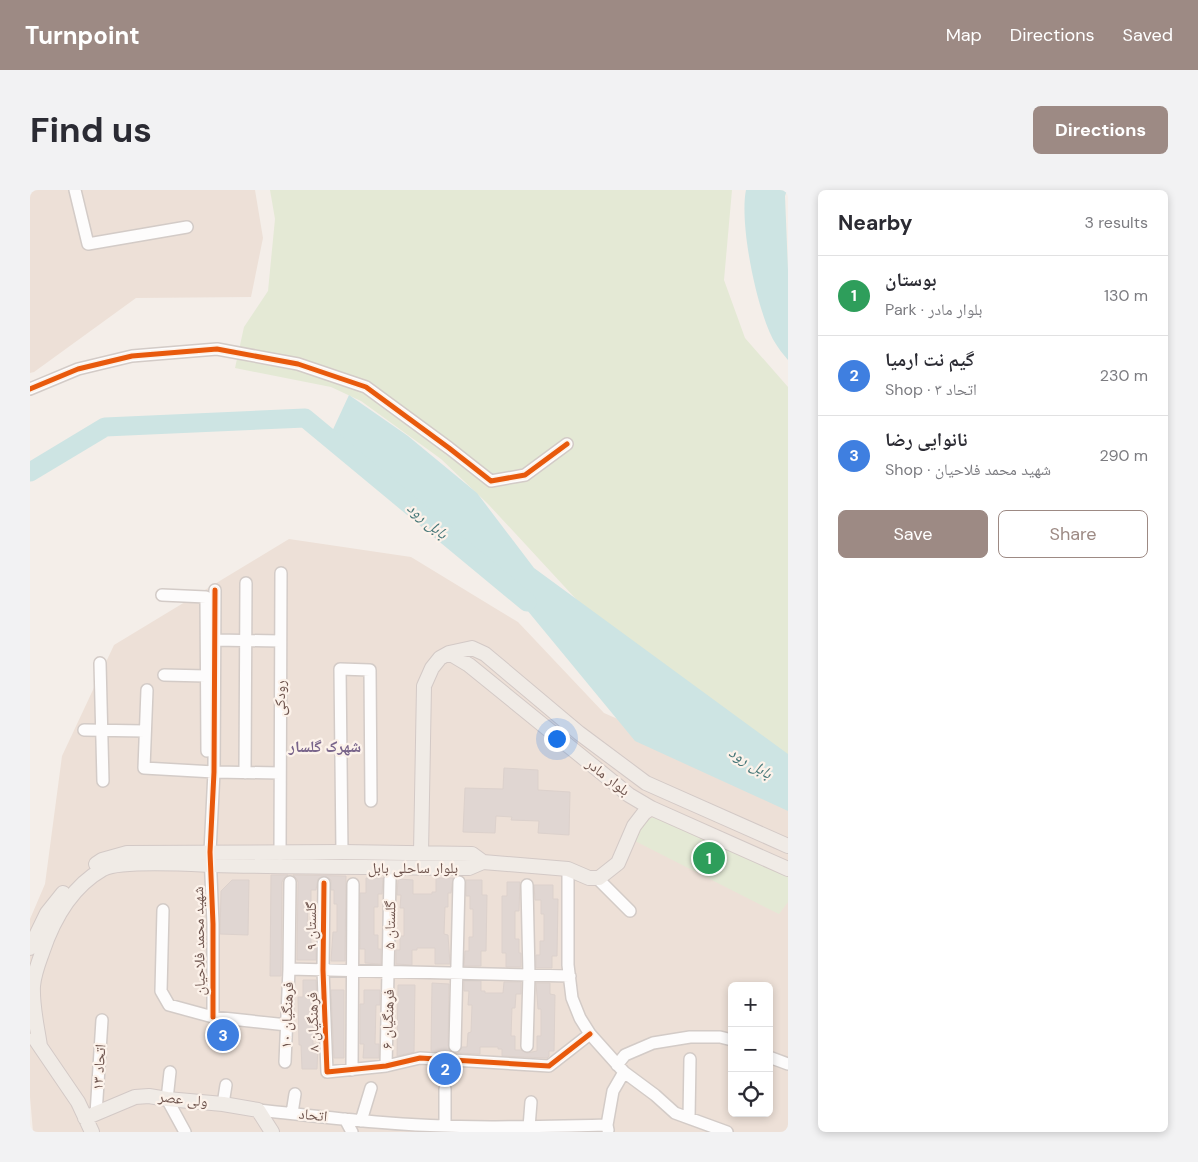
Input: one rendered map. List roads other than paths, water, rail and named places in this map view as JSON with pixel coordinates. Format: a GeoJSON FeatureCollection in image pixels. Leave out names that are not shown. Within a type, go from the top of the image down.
{"type":"FeatureCollection","features":[{"type":"Feature","properties":{"kind":"main road","name":"بلوار مادر"},"geometry":{"type":"LineString","coordinates":[[421,853],[424,686],[432,668],[440,658],[472,648],[485,654],[579,732],[646,783],[788,846]]}},
{"type":"Feature","properties":{"kind":"main road","name":"بلوار مادر"},"geometry":{"type":"LineString","coordinates":[[449,654],[470,665],[628,795],[651,808],[788,868]]}},
{"type":"Feature","properties":{"kind":"main road"},"geometry":{"type":"LineString","coordinates":[[483,862],[568,869],[589,878],[597,878],[607,873],[618,863],[634,826],[644,813],[651,808]]}},
{"type":"Feature","properties":{"kind":"main road","name":"بلوار ساحلی بابل"},"geometry":{"type":"LineString","coordinates":[[40,1046],[32,983],[36,969],[56,919],[70,897],[82,884],[104,868],[127,864],[210,858],[342,852],[472,854],[483,862]]}},
{"type":"Feature","properties":{"kind":"main road","name":"بلوار ساحلی بابل"},"geometry":{"type":"LineString","coordinates":[[30,948],[47,913],[74,879],[102,860],[127,854],[469,868],[483,862]]}},
{"type":"Feature","properties":{"kind":"main road","name":"بلوار ساحلی بابل"},"geometry":{"type":"LineString","coordinates":[[30,1033],[78,1102],[91,1116],[92,1132]]}},
{"type":"Feature","properties":{"kind":"main road","name":"ولی عصر"},"geometry":{"type":"LineString","coordinates":[[91,1116],[135,1097],[149,1096],[258,1110]]}},
{"type":"Feature","properties":{"kind":"main road"},"geometry":{"type":"LineString","coordinates":[[258,1110],[272,1132]]}},
{"type":"Feature","properties":{"kind":"street"},"geometry":{"type":"LineString","coordinates":[[75,190],[88,244],[187,227]]}},
{"type":"Feature","properties":{"kind":"street"},"geometry":{"type":"LineString","coordinates":[[30,389],[78,369],[132,356],[217,349],[298,364],[366,387],[491,481],[525,475],[567,444]]}},
{"type":"Feature","properties":{"kind":"street","name":"رودکی"},"geometry":{"type":"LineString","coordinates":[[280,854],[281,573]]}},
{"type":"Feature","properties":{"kind":"street"},"geometry":{"type":"LineString","coordinates":[[245,773],[246,583]]}},
{"type":"Feature","properties":{"kind":"street","name":"شهید محمد فلاحیان"},"geometry":{"type":"LineString","coordinates":[[213,1017],[213,924],[210,858],[214,772],[215,590]]}},
{"type":"Feature","properties":{"kind":"street"},"geometry":{"type":"LineString","coordinates":[[162,596],[206,597],[207,761],[214,772]]}},
{"type":"Feature","properties":{"kind":"street"},"geometry":{"type":"LineString","coordinates":[[215,640],[280,641]]}},
{"type":"Feature","properties":{"kind":"street"},"geometry":{"type":"LineString","coordinates":[[100,663],[103,782]]}},
{"type":"Feature","properties":{"kind":"street"},"geometry":{"type":"LineString","coordinates":[[342,852],[340,669],[370,670],[371,800]]}},
{"type":"Feature","properties":{"kind":"street"},"geometry":{"type":"LineString","coordinates":[[164,675],[206,676]]}},
{"type":"Feature","properties":{"kind":"street"},"geometry":{"type":"LineString","coordinates":[[147,690],[144,768],[280,773]]}},
{"type":"Feature","properties":{"kind":"street"},"geometry":{"type":"LineString","coordinates":[[84,730],[145,731]]}},
{"type":"Feature","properties":{"kind":"street"},"geometry":{"type":"LineString","coordinates":[[568,869],[568,965],[572,998],[580,1018],[590,1034],[620,1069],[655,1095],[675,1113],[727,1132]]}},
{"type":"Feature","properties":{"kind":"street"},"geometry":{"type":"LineString","coordinates":[[597,878],[630,911]]}},
{"type":"Feature","properties":{"kind":"street","name":"گلستان ۵"},"geometry":{"type":"LineString","coordinates":[[389,972],[390,879]]}},
{"type":"Feature","properties":{"kind":"street","name":"فرهنگیان ۱۰"},"geometry":{"type":"LineString","coordinates":[[285,1062],[290,882]]}},
{"type":"Feature","properties":{"kind":"street"},"geometry":{"type":"LineString","coordinates":[[455,1046],[459,882]]}},
{"type":"Feature","properties":{"kind":"street","name":"گلستان ۹"},"geometry":{"type":"LineString","coordinates":[[323,970],[324,883]]}},
{"type":"Feature","properties":{"kind":"street"},"geometry":{"type":"LineString","coordinates":[[353,884],[352,1070],[386,1066],[420,1058],[549,1066],[590,1034]]}},
{"type":"Feature","properties":{"kind":"street"},"geometry":{"type":"LineString","coordinates":[[527,885],[529,975],[527,1046]]}},
{"type":"Feature","properties":{"kind":"street"},"geometry":{"type":"LineString","coordinates":[[163,910],[161,991],[168,1005],[213,1017],[287,1026]]}},
{"type":"Feature","properties":{"kind":"street"},"geometry":{"type":"LineString","coordinates":[[289,969],[570,976]]}},
{"type":"Feature","properties":{"kind":"street","name":"فرهنگیان ۸"},"geometry":{"type":"LineString","coordinates":[[323,970],[327,1072],[352,1070]]}},
{"type":"Feature","properties":{"kind":"street","name":"فرهنگیان ۶"},"geometry":{"type":"LineString","coordinates":[[386,1066],[389,972]]}},
{"type":"Feature","properties":{"kind":"street","name":"اتحاد ۱۳"},"geometry":{"type":"LineString","coordinates":[[91,1116],[102,1020]]}},
{"type":"Feature","properties":{"kind":"street"},"geometry":{"type":"LineString","coordinates":[[608,1128],[613,1091],[625,1055],[653,1043],[690,1037],[720,1037],[728,1039]]}},
{"type":"Feature","properties":{"kind":"street"},"geometry":{"type":"LineString","coordinates":[[773,1058],[788,1064]]}},
{"type":"Feature","properties":{"kind":"street"},"geometry":{"type":"LineString","coordinates":[[689,1118],[690,1059]]}},
{"type":"Feature","properties":{"kind":"street"},"geometry":{"type":"LineString","coordinates":[[170,1072],[166,1099],[185,1132]]}},
{"type":"Feature","properties":{"kind":"street"},"geometry":{"type":"LineString","coordinates":[[223,1104],[226,1084]]}},
{"type":"Feature","properties":{"kind":"street"},"geometry":{"type":"LineString","coordinates":[[362,1121],[371,1088]]}},
{"type":"Feature","properties":{"kind":"street"},"geometry":{"type":"LineString","coordinates":[[445,1089],[445,1125]]}},
{"type":"Feature","properties":{"kind":"street"},"geometry":{"type":"LineString","coordinates":[[292,1113],[296,1094]]}},
{"type":"Feature","properties":{"kind":"street"},"geometry":{"type":"LineString","coordinates":[[529,1127],[531,1102]]}},
{"type":"Feature","properties":{"kind":"street","name":"اتحاد"},"geometry":{"type":"LineString","coordinates":[[258,1110],[431,1129],[445,1125],[505,1130],[529,1127],[608,1128]]}},
{"type":"Feature","properties":{"kind":"street"},"geometry":{"type":"LineString","coordinates":[[345,1119],[352,1132]]}},
{"type":"Feature","properties":{"kind":"water"},"geometry":{"type":"Polygon","coordinates":[[[746,190],[787,190],[785,196],[788,270],[788,360],[776,344],[761,310],[747,245],[744,205],[746,190]]]}},
{"type":"Feature","properties":{"kind":"water"},"geometry":{"type":"Polygon","coordinates":[[[349,395],[408,436],[477,493],[534,568],[788,754],[788,811],[635,741],[508,587],[329,438],[349,395]]]}},
{"type":"Feature","properties":{"kind":"waterway","name":"بابل رود"},"geometry":{"type":"LineString","coordinates":[[30,472],[105,427],[305,418],[527,602]]}},
{"type":"Feature","properties":{"kind":"place","name":"بوستان"},"geometry":{"type":"Point","coordinates":[709,858]}},
{"type":"Feature","properties":{"kind":"place","name":"نانوایی رضا"},"geometry":{"type":"Point","coordinates":[223,1035]}},
{"type":"Feature","properties":{"kind":"place","name":"گیم نت ارمیا"},"geometry":{"type":"Point","coordinates":[445,1069]}},
{"type":"Feature","properties":{"kind":"district","name":"شهرک گلسار"},"geometry":{"type":"Point","coordinates":[325,746]}}]}
